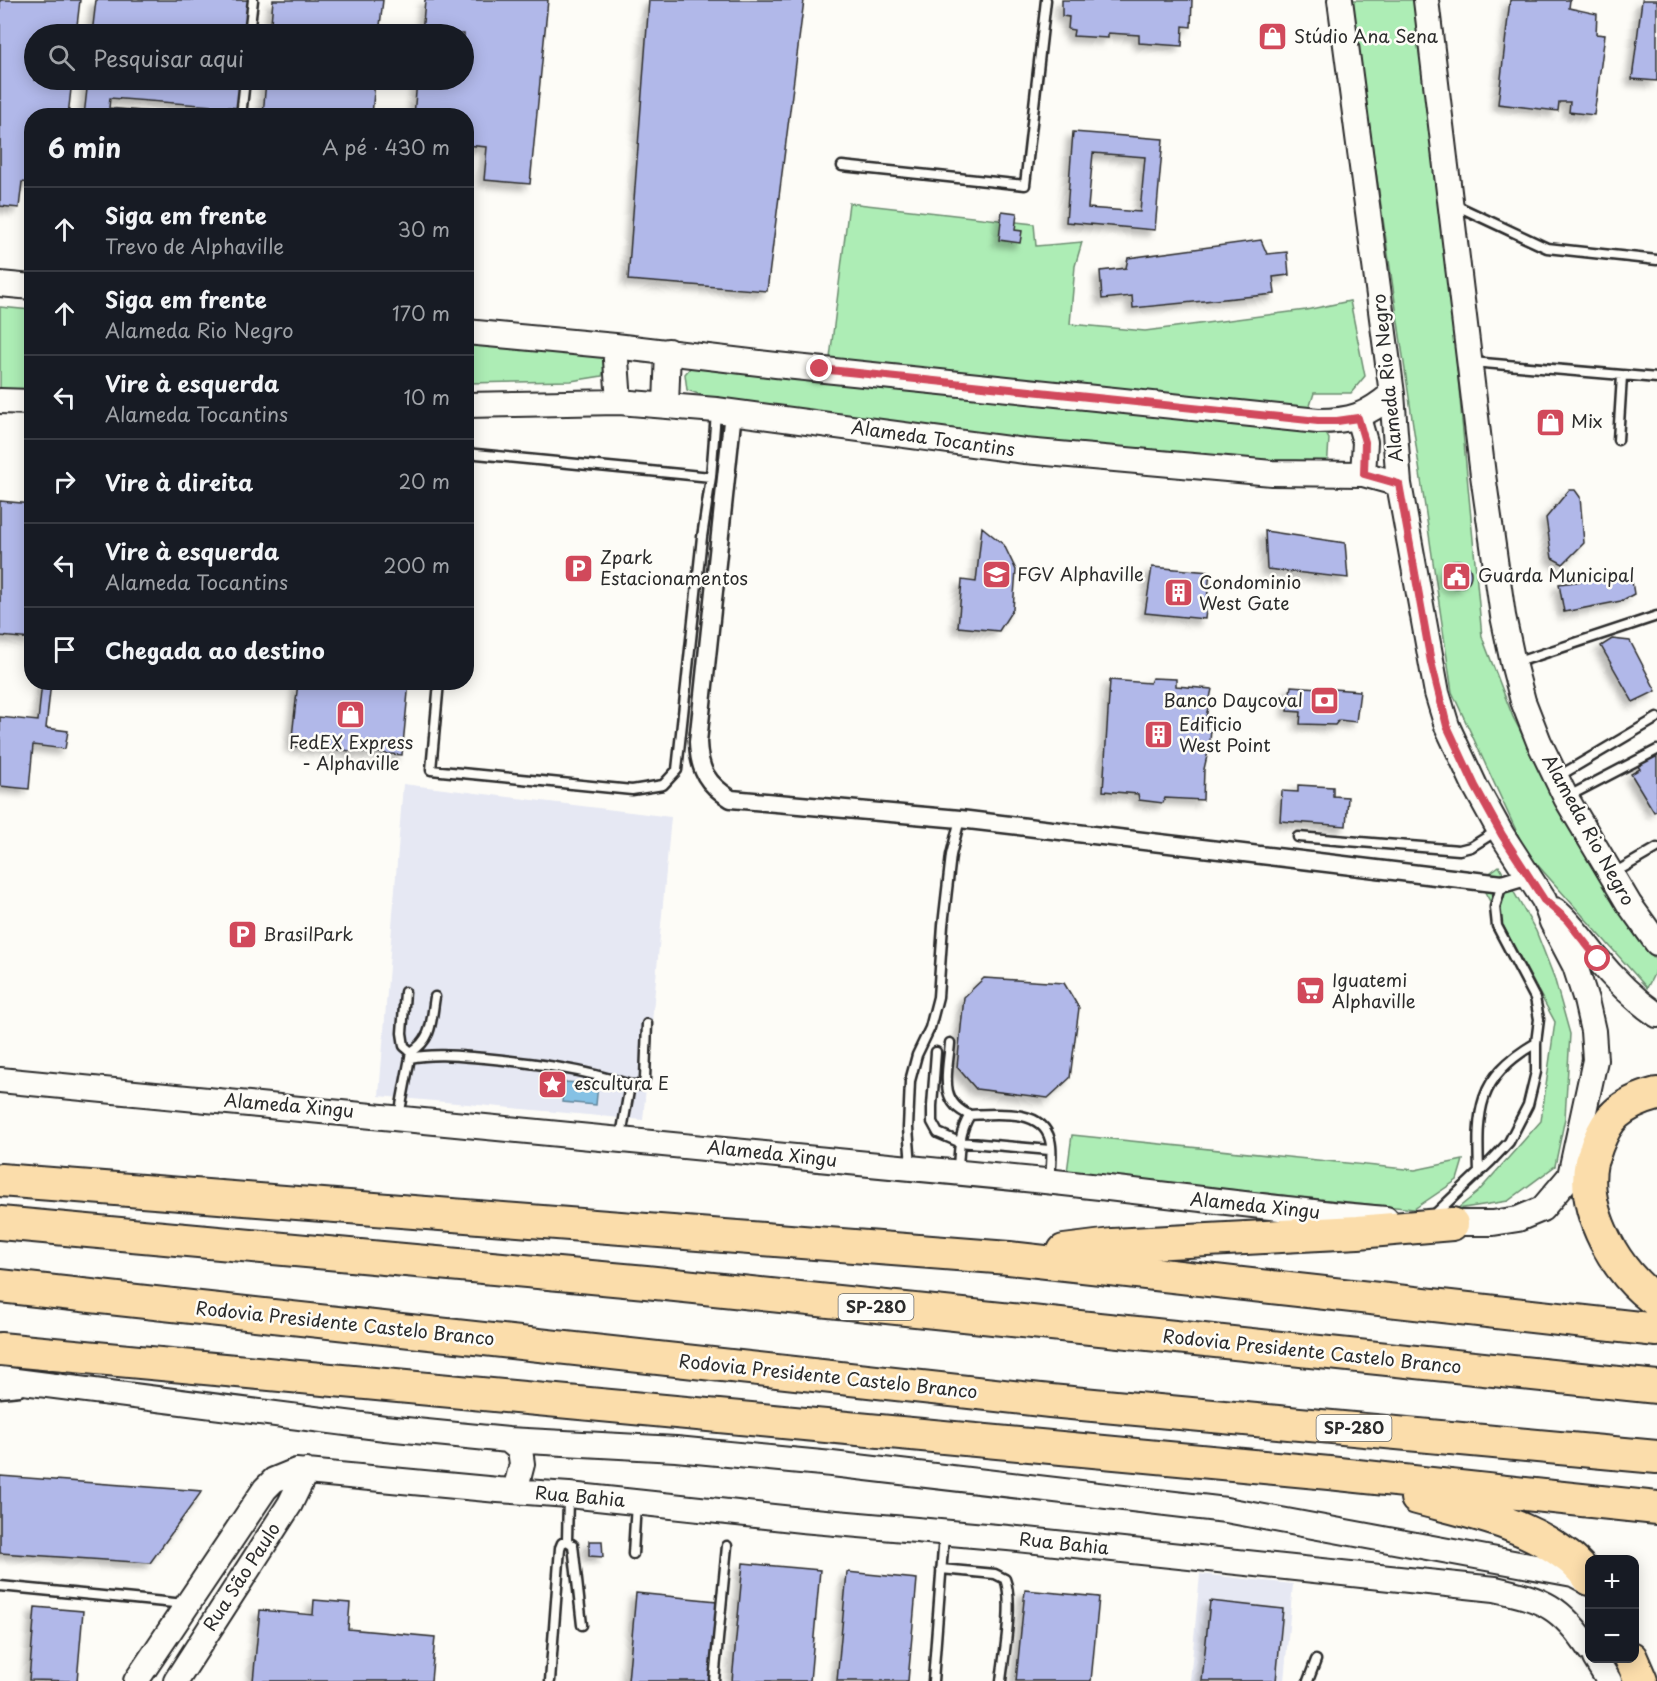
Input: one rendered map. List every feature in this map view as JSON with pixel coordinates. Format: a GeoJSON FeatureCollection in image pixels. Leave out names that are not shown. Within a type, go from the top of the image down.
{"type":"FeatureCollection","features":[{"type":"Feature","properties":{"kind":"highway"},"geometry":{"type":"LineString","coordinates":[[1657,1094],[1637,1100],[1615,1114],[1600,1137],[1591,1163],[1590,1190],[1595,1217],[1606,1242],[1632,1281],[1657,1301]]}},
{"type":"Feature","properties":{"kind":"highway"},"geometry":{"type":"LineString","coordinates":[[0,1179],[1010,1258],[1657,1330]]}},
{"type":"Feature","properties":{"kind":"highway","name":"Rodovia Presidente Castelo Branco"},"geometry":{"type":"LineString","coordinates":[[0,1222],[646,1282],[1657,1387]]}},
{"type":"Feature","properties":{"kind":"highway"},"geometry":{"type":"LineString","coordinates":[[1010,1258],[1112,1245],[1358,1232],[1439,1223]]}},
{"type":"Feature","properties":{"kind":"highway","name":"Rodovia Presidente Castelo Branco"},"geometry":{"type":"LineString","coordinates":[[0,1286],[1050,1401],[1657,1457]]}},
{"type":"Feature","properties":{"kind":"highway"},"geometry":{"type":"LineString","coordinates":[[0,1349],[1329,1473],[1657,1508]]}},
{"type":"Feature","properties":{"kind":"highway"},"geometry":{"type":"LineString","coordinates":[[1329,1473],[1513,1525],[1544,1540],[1569,1557],[1585,1575]]}},
{"type":"Feature","properties":{"kind":"highway"},"geometry":{"type":"LineString","coordinates":[[1634,1663],[1641,1681]]}},
{"type":"Feature","properties":{"kind":"main road","name":"Alameda Rio Negro"},"geometry":{"type":"LineString","coordinates":[[1340,0],[1392,394],[1399,484],[1442,711],[1470,776],[1499,829],[1544,900],[1552,922],[1575,966],[1593,1031],[1594,1060],[1570,1176],[1542,1209]]}},
{"type":"Feature","properties":{"kind":"main road","name":"Alameda Rio Negro"},"geometry":{"type":"LineString","coordinates":[[1425,0],[1469,362],[1503,616],[1513,663],[1539,742],[1561,788],[1611,875],[1657,943]]}},
{"type":"Feature","properties":{"kind":"main road"},"geometry":{"type":"LineString","coordinates":[[0,284],[24,286]]}},
{"type":"Feature","properties":{"kind":"main road"},"geometry":{"type":"LineString","coordinates":[[474,333],[668,351],[1307,420],[1337,421],[1358,418],[1392,394]]}},
{"type":"Feature","properties":{"kind":"main road"},"geometry":{"type":"LineString","coordinates":[[615,346],[620,402]]}},
{"type":"Feature","properties":{"kind":"main road"},"geometry":{"type":"LineString","coordinates":[[666,405],[668,351]]}},
{"type":"Feature","properties":{"kind":"main road"},"geometry":{"type":"LineString","coordinates":[[0,401],[24,402]]}},
{"type":"Feature","properties":{"kind":"main road","name":"Alameda Tocantins"},"geometry":{"type":"LineString","coordinates":[[474,405],[620,402],[666,405],[1025,452],[1272,473],[1364,474],[1399,484]]}},
{"type":"Feature","properties":{"kind":"main road"},"geometry":{"type":"LineString","coordinates":[[1358,418],[1365,442],[1364,474]]}},
{"type":"Feature","properties":{"kind":"main road"},"geometry":{"type":"LineString","coordinates":[[1544,900],[1567,920],[1627,991],[1657,1015]]}},
{"type":"Feature","properties":{"kind":"main road","name":"Alameda Xingu"},"geometry":{"type":"LineString","coordinates":[[0,1080],[399,1116],[1049,1182],[1297,1211],[1439,1223],[1493,1223],[1518,1219],[1542,1209]]}},
{"type":"Feature","properties":{"kind":"main road"},"geometry":{"type":"LineString","coordinates":[[0,1379],[385,1428],[508,1440],[676,1449],[810,1461],[1226,1510],[1574,1574],[1585,1579]]}},
{"type":"Feature","properties":{"kind":"main road","name":"Rua Bahia"},"geometry":{"type":"LineString","coordinates":[[508,1440],[520,1450],[522,1464],[515,1491]]}},
{"type":"Feature","properties":{"kind":"main road","name":"Rua Bahia"},"geometry":{"type":"LineString","coordinates":[[249,1514],[265,1489],[284,1475],[296,1471],[569,1495],[1495,1589],[1545,1602],[1562,1615],[1585,1644]]}},
{"type":"Feature","properties":{"kind":"main road","name":"Rua São Paulo"},"geometry":{"type":"LineString","coordinates":[[176,1681],[290,1504],[306,1471]]}},
{"type":"Feature","properties":{"kind":"main road"},"geometry":{"type":"LineString","coordinates":[[265,1489],[290,1504]]}},
{"type":"Feature","properties":{"kind":"main road","name":"Rua São Paulo"},"geometry":{"type":"LineString","coordinates":[[136,1681],[249,1514]]}},
{"type":"Feature","properties":{"kind":"main road"},"geometry":{"type":"LineString","coordinates":[[1598,1663],[1609,1681]]}},
{"type":"Feature","properties":{"kind":"street"},"geometry":{"type":"LineString","coordinates":[[724,411],[698,742],[699,758],[704,772],[715,789],[730,799],[960,819],[1502,884],[1529,876]]}},
{"type":"Feature","properties":{"kind":"lane"},"geometry":{"type":"LineString","coordinates":[[250,24],[253,0]]}},
{"type":"Feature","properties":{"kind":"lane"},"geometry":{"type":"LineString","coordinates":[[842,166],[1025,185],[1046,0]]}},
{"type":"Feature","properties":{"kind":"lane"},"geometry":{"type":"LineString","coordinates":[[242,108],[244,90]]}},
{"type":"Feature","properties":{"kind":"lane"},"geometry":{"type":"LineString","coordinates":[[1449,202],[1547,248],[1657,260]]}},
{"type":"Feature","properties":{"kind":"lane"},"geometry":{"type":"LineString","coordinates":[[1469,362],[1657,378]]}},
{"type":"Feature","properties":{"kind":"lane"},"geometry":{"type":"LineString","coordinates":[[1618,440],[1622,376]]}},
{"type":"Feature","properties":{"kind":"lane"},"geometry":{"type":"LineString","coordinates":[[439,690],[430,770],[632,790],[663,785],[677,770],[702,537],[724,411]]}},
{"type":"Feature","properties":{"kind":"lane"},"geometry":{"type":"LineString","coordinates":[[474,454],[711,477]]}},
{"type":"Feature","properties":{"kind":"lane"},"geometry":{"type":"LineString","coordinates":[[1513,663],[1657,616]]}},
{"type":"Feature","properties":{"kind":"lane"},"geometry":{"type":"LineString","coordinates":[[1561,788],[1657,718]]}},
{"type":"Feature","properties":{"kind":"lane"},"geometry":{"type":"LineString","coordinates":[[1561,788],[1657,750]]}},
{"type":"Feature","properties":{"kind":"lane"},"geometry":{"type":"LineString","coordinates":[[912,1168],[908,1128],[910,1081],[917,1055],[930,1028],[938,997],[951,855],[960,819]]}},
{"type":"Feature","properties":{"kind":"lane"},"geometry":{"type":"LineString","coordinates":[[1298,837],[1459,850],[1471,847],[1499,829]]}},
{"type":"Feature","properties":{"kind":"lane"},"geometry":{"type":"LineString","coordinates":[[1611,875],[1657,848]]}},
{"type":"Feature","properties":{"kind":"lane"},"geometry":{"type":"LineString","coordinates":[[1439,1223],[1479,1173],[1509,1142],[1528,1105],[1536,1072],[1539,1019],[1535,998],[1497,926],[1495,907],[1502,884]]}},
{"type":"Feature","properties":{"kind":"lane"},"geometry":{"type":"LineString","coordinates":[[405,992],[403,1040],[404,1046],[411,1055]]}},
{"type":"Feature","properties":{"kind":"lane"},"geometry":{"type":"LineString","coordinates":[[399,1116],[411,1055],[422,1046],[429,1034],[435,997]]}},
{"type":"Feature","properties":{"kind":"lane"},"geometry":{"type":"LineString","coordinates":[[411,1055],[541,1063],[603,1076],[630,1085],[642,1085],[645,1079],[647,1024]]}},
{"type":"Feature","properties":{"kind":"lane"},"geometry":{"type":"LineString","coordinates":[[950,1043],[946,1089],[950,1099],[958,1110],[970,1115],[997,1114],[1032,1118],[1045,1127],[1050,1141],[1049,1182]]}},
{"type":"Feature","properties":{"kind":"lane"},"geometry":{"type":"LineString","coordinates":[[1479,1173],[1479,1113],[1486,1088],[1513,1058],[1536,1043]]}},
{"type":"Feature","properties":{"kind":"lane"},"geometry":{"type":"LineString","coordinates":[[936,1053],[932,1122],[938,1133],[959,1142],[1050,1150]]}},
{"type":"Feature","properties":{"kind":"lane"},"geometry":{"type":"LineString","coordinates":[[621,1139],[630,1085]]}},
{"type":"Feature","properties":{"kind":"lane"},"geometry":{"type":"LineString","coordinates":[[958,1173],[959,1142],[970,1115]]}},
{"type":"Feature","properties":{"kind":"lane"},"geometry":{"type":"LineString","coordinates":[[0,1393],[59,1388]]}},
{"type":"Feature","properties":{"kind":"lane"},"geometry":{"type":"LineString","coordinates":[[567,1541],[569,1495]]}},
{"type":"Feature","properties":{"kind":"lane"},"geometry":{"type":"LineString","coordinates":[[633,1554],[636,1503]]}},
{"type":"Feature","properties":{"kind":"lane"},"geometry":{"type":"LineString","coordinates":[[933,1681],[944,1532]]}},
{"type":"Feature","properties":{"kind":"lane"},"geometry":{"type":"LineString","coordinates":[[567,1541],[573,1545],[582,1625]]}},
{"type":"Feature","properties":{"kind":"lane"},"geometry":{"type":"LineString","coordinates":[[550,1681],[560,1548],[562,1543],[567,1541]]}},
{"type":"Feature","properties":{"kind":"lane"},"geometry":{"type":"LineString","coordinates":[[714,1681],[727,1546]]}},
{"type":"Feature","properties":{"kind":"lane"},"geometry":{"type":"LineString","coordinates":[[941,1569],[995,1574],[1005,1579],[1008,1588],[1008,1612],[1001,1681]]}},
{"type":"Feature","properties":{"kind":"lane"},"geometry":{"type":"LineString","coordinates":[[0,1587],[187,1604]]}},
{"type":"Feature","properties":{"kind":"lane"},"geometry":{"type":"LineString","coordinates":[[1308,1681],[1316,1660]]}},
{"type":"Feature","properties":{"kind":"shaded area"},"geometry":{"type":"Polygon","coordinates":[[[403,784],[671,817],[643,1120],[379,1096],[403,784]]]}},
{"type":"Feature","properties":{"kind":"shaded area"},"geometry":{"type":"Polygon","coordinates":[[[1200,1574],[1293,1584],[1284,1681],[1190,1681],[1200,1574]]]}},
{"type":"Feature","properties":{"kind":"green space"},"geometry":{"type":"Polygon","coordinates":[[[1351,0],[1423,0],[1482,637],[1513,717],[1582,849],[1598,877],[1657,962],[1657,968],[1647,988],[1526,852],[1452,692],[1351,0]]]}},
{"type":"Feature","properties":{"kind":"green space"},"geometry":{"type":"Polygon","coordinates":[[[849,203],[1034,224],[1036,246],[1082,242],[1075,266],[1070,324],[1145,331],[1306,310],[1350,301],[1365,376],[1351,393],[1314,393],[1309,409],[830,358],[849,203]]]}},
{"type":"Feature","properties":{"kind":"green space"},"geometry":{"type":"Polygon","coordinates":[[[0,307],[24,309],[24,392],[0,390],[0,307]]]}},
{"type":"Feature","properties":{"kind":"green space"},"geometry":{"type":"Polygon","coordinates":[[[474,343],[609,352],[602,376],[571,381],[474,383],[474,343]]]}},
{"type":"Feature","properties":{"kind":"green space"},"geometry":{"type":"Polygon","coordinates":[[[691,367],[1325,432],[1329,439],[1327,470],[1092,450],[713,399],[687,390],[685,374],[691,367]]]}},
{"type":"Feature","properties":{"kind":"green space"},"geometry":{"type":"Polygon","coordinates":[[[1499,866],[1536,931],[1554,977],[1570,1034],[1565,1118],[1555,1166],[1508,1201],[1457,1209],[1478,1192],[1541,1121],[1555,1022],[1479,881],[1499,866]]]}},
{"type":"Feature","properties":{"kind":"green space"},"geometry":{"type":"Polygon","coordinates":[[[1072,1135],[1415,1170],[1463,1160],[1457,1180],[1414,1209],[1067,1172],[1072,1135]]]}},
{"type":"Feature","properties":{"kind":"water"},"geometry":{"type":"Polygon","coordinates":[[[564,1082],[598,1084],[596,1105],[562,1102],[564,1082]]]}},
{"type":"Feature","properties":{"kind":"building"},"geometry":{"type":"Polygon","coordinates":[[[0,0],[80,0],[77,24],[24,24],[24,90],[71,90],[69,108],[24,108],[24,182],[22,182],[19,208],[0,206],[0,0]]]}},
{"type":"Feature","properties":{"kind":"building"},"geometry":{"type":"Polygon","coordinates":[[[96,0],[248,0],[246,24],[93,24],[96,0]]]}},
{"type":"Feature","properties":{"kind":"building"},"geometry":{"type":"Polygon","coordinates":[[[273,0],[383,0],[380,24],[271,24],[273,0]]]}},
{"type":"Feature","properties":{"kind":"building"},"geometry":{"type":"Polygon","coordinates":[[[425,0],[548,0],[530,184],[484,180],[487,147],[474,146],[474,108],[415,108],[416,90],[474,90],[474,24],[423,24],[425,0]]]}},
{"type":"Feature","properties":{"kind":"building"},"geometry":{"type":"Polygon","coordinates":[[[649,0],[804,0],[767,291],[628,280],[649,0]]]}},
{"type":"Feature","properties":{"kind":"building"},"geometry":{"type":"Polygon","coordinates":[[[1062,0],[1192,0],[1191,27],[1183,26],[1182,46],[1139,43],[1139,35],[1108,33],[1108,38],[1073,36],[1074,30],[1068,29],[1069,17],[1062,16],[1062,0]]]}},
{"type":"Feature","properties":{"kind":"building"},"geometry":{"type":"Polygon","coordinates":[[[1510,0],[1570,0],[1569,8],[1597,14],[1596,34],[1605,35],[1594,115],[1569,112],[1570,102],[1559,102],[1558,111],[1498,104],[1510,0]]]}},
{"type":"Feature","properties":{"kind":"building"},"geometry":{"type":"Polygon","coordinates":[[[1642,0],[1657,0],[1657,81],[1632,79],[1642,0]]]}},
{"type":"Feature","properties":{"kind":"building"},"geometry":{"type":"Polygon","coordinates":[[[87,90],[240,90],[239,108],[110,98],[109,108],[85,108],[87,90]]]}},
{"type":"Feature","properties":{"kind":"building"},"geometry":{"type":"Polygon","coordinates":[[[265,90],[374,90],[373,108],[264,108],[265,90]]]}},
{"type":"Feature","properties":{"kind":"building"},"geometry":{"type":"Polygon","coordinates":[[[1073,132],[1163,139],[1155,230],[1066,222],[1073,132]],[[1093,153],[1088,208],[1140,212],[1145,157],[1093,153]]]}},
{"type":"Feature","properties":{"kind":"building"},"geometry":{"type":"Polygon","coordinates":[[[1002,211],[1017,213],[1015,230],[1022,231],[1020,243],[999,240],[1002,211]]]}},
{"type":"Feature","properties":{"kind":"building"},"geometry":{"type":"Polygon","coordinates":[[[1261,240],[1267,254],[1287,252],[1289,275],[1273,277],[1275,294],[1133,308],[1132,296],[1102,299],[1100,271],[1126,268],[1128,258],[1261,240]]]}},
{"type":"Feature","properties":{"kind":"building"},"geometry":{"type":"Polygon","coordinates":[[[1569,490],[1575,490],[1580,497],[1584,543],[1563,564],[1552,558],[1546,518],[1569,490]]]}},
{"type":"Feature","properties":{"kind":"building"},"geometry":{"type":"Polygon","coordinates":[[[0,501],[24,503],[24,638],[0,636],[0,501]]]}},
{"type":"Feature","properties":{"kind":"building","name":"FGV Alphaville"},"geometry":{"type":"Polygon","coordinates":[[[982,527],[1004,545],[1016,570],[1013,609],[999,631],[958,627],[962,580],[976,582],[982,527]]]}},
{"type":"Feature","properties":{"kind":"building"},"geometry":{"type":"Polygon","coordinates":[[[1265,531],[1345,543],[1348,578],[1267,569],[1265,531]]]}},
{"type":"Feature","properties":{"kind":"building","name":"Guarda Municipal"},"geometry":{"type":"Polygon","coordinates":[[[1457,560],[1467,564],[1471,574],[1467,584],[1457,588],[1447,584],[1443,574],[1447,564],[1457,560]]]}},
{"type":"Feature","properties":{"kind":"building","name":"Condominio West Gate"},"geometry":{"type":"Polygon","coordinates":[[[1152,567],[1210,572],[1205,619],[1145,613],[1152,567]]]}},
{"type":"Feature","properties":{"kind":"building"},"geometry":{"type":"Polygon","coordinates":[[[1631,575],[1634,594],[1621,601],[1564,612],[1559,584],[1631,575]]]}},
{"type":"Feature","properties":{"kind":"building"},"geometry":{"type":"Polygon","coordinates":[[[1612,639],[1630,641],[1656,691],[1633,702],[1601,646],[1612,639]]]}},
{"type":"Feature","properties":{"kind":"building","name":"Edificio West Point"},"geometry":{"type":"Polygon","coordinates":[[[1152,678],[1176,679],[1176,686],[1212,689],[1206,717],[1211,727],[1204,769],[1203,800],[1165,798],[1163,803],[1139,800],[1138,794],[1103,791],[1110,680],[1150,683],[1152,678]]]}},
{"type":"Feature","properties":{"kind":"building","name":"Banco Daycoval"},"geometry":{"type":"Polygon","coordinates":[[[1291,686],[1360,691],[1356,722],[1339,720],[1335,725],[1300,724],[1301,712],[1287,711],[1291,686]]]}},
{"type":"Feature","properties":{"kind":"building"},"geometry":{"type":"Polygon","coordinates":[[[41,690],[50,690],[46,728],[68,731],[65,749],[33,745],[29,789],[0,786],[0,717],[38,721],[41,690]]]}},
{"type":"Feature","properties":{"kind":"building","name":"FedEX Express - Alphaville"},"geometry":{"type":"Polygon","coordinates":[[[297,690],[408,690],[402,755],[291,746],[297,690]]]}},
{"type":"Feature","properties":{"kind":"building"},"geometry":{"type":"Polygon","coordinates":[[[1657,755],[1657,810],[1654,812],[1631,774],[1640,769],[1637,765],[1657,755]]]}},
{"type":"Feature","properties":{"kind":"building"},"geometry":{"type":"Polygon","coordinates":[[[1298,785],[1333,787],[1333,796],[1348,797],[1346,826],[1280,821],[1282,791],[1298,792],[1298,785]]]}},
{"type":"Feature","properties":{"kind":"building"},"geometry":{"type":"Polygon","coordinates":[[[984,978],[1064,983],[1079,1008],[1070,1078],[1048,1098],[976,1089],[957,1067],[964,997],[984,978]]]}},
{"type":"Feature","properties":{"kind":"building"},"geometry":{"type":"Polygon","coordinates":[[[0,1476],[202,1491],[150,1563],[0,1553],[0,1476]]]}},
{"type":"Feature","properties":{"kind":"building"},"geometry":{"type":"Polygon","coordinates":[[[589,1541],[602,1541],[603,1557],[589,1556],[589,1541]]]}},
{"type":"Feature","properties":{"kind":"building"},"geometry":{"type":"Polygon","coordinates":[[[743,1563],[820,1570],[810,1681],[732,1681],[743,1563]]]}},
{"type":"Feature","properties":{"kind":"building"},"geometry":{"type":"Polygon","coordinates":[[[847,1572],[917,1579],[908,1681],[837,1681],[847,1572]]]}},
{"type":"Feature","properties":{"kind":"building"},"geometry":{"type":"Polygon","coordinates":[[[1025,1590],[1099,1597],[1091,1681],[1016,1681],[1025,1590]]]}},
{"type":"Feature","properties":{"kind":"building"},"geometry":{"type":"Polygon","coordinates":[[[636,1593],[717,1601],[709,1681],[628,1681],[636,1593]]]}},
{"type":"Feature","properties":{"kind":"building"},"geometry":{"type":"Polygon","coordinates":[[[314,1600],[350,1603],[348,1629],[435,1637],[431,1681],[253,1681],[260,1610],[313,1615],[314,1600]]]}},
{"type":"Feature","properties":{"kind":"building"},"geometry":{"type":"Polygon","coordinates":[[[1210,1601],[1283,1609],[1276,1681],[1202,1681],[1210,1601]]]}},
{"type":"Feature","properties":{"kind":"building"},"geometry":{"type":"Polygon","coordinates":[[[35,1607],[83,1611],[77,1681],[29,1680],[35,1607]]]}},
{"type":"Feature","properties":{"kind":"place","name":"Stúdio Ana Sena"},"geometry":{"type":"Point","coordinates":[1273,37]}},
{"type":"Feature","properties":{"kind":"place","name":"Mix"},"geometry":{"type":"Point","coordinates":[1550,422]}},
{"type":"Feature","properties":{"kind":"place","name":"Zpark Estacionamentos"},"geometry":{"type":"Point","coordinates":[579,568]}},
{"type":"Feature","properties":{"kind":"place","name":"FGV Alphaville"},"geometry":{"type":"Point","coordinates":[996,575]}},
{"type":"Feature","properties":{"kind":"place","name":"Guarda Municipal"},"geometry":{"type":"Point","coordinates":[1457,576]}},
{"type":"Feature","properties":{"kind":"place","name":"Condominio West Gate"},"geometry":{"type":"Point","coordinates":[1178,593]}},
{"type":"Feature","properties":{"kind":"place","name":"Banco Daycoval"},"geometry":{"type":"Point","coordinates":[1324,701]}},
{"type":"Feature","properties":{"kind":"place","name":"FedEX Express - Alphaville"},"geometry":{"type":"Point","coordinates":[351,714]}},
{"type":"Feature","properties":{"kind":"place","name":"Edificio West Point"},"geometry":{"type":"Point","coordinates":[1158,735]}},
{"type":"Feature","properties":{"kind":"place","name":"BrasilPark"},"geometry":{"type":"Point","coordinates":[242,935]}},
{"type":"Feature","properties":{"kind":"place","name":"Iguatemi Alphaville"},"geometry":{"type":"Point","coordinates":[1311,991]}},
{"type":"Feature","properties":{"kind":"place","name":"escultura E"},"geometry":{"type":"Point","coordinates":[553,1084]}},
{"type":"Feature","properties":{"kind":"route"},"geometry":{"type":"LineString","coordinates":[[820,369],[1318,421],[1358,418],[1365,442],[1364,474],[1399,484],[1437,693],[1447,726],[1485,805],[1544,900],[1567,920],[1598,959]]}}]}
